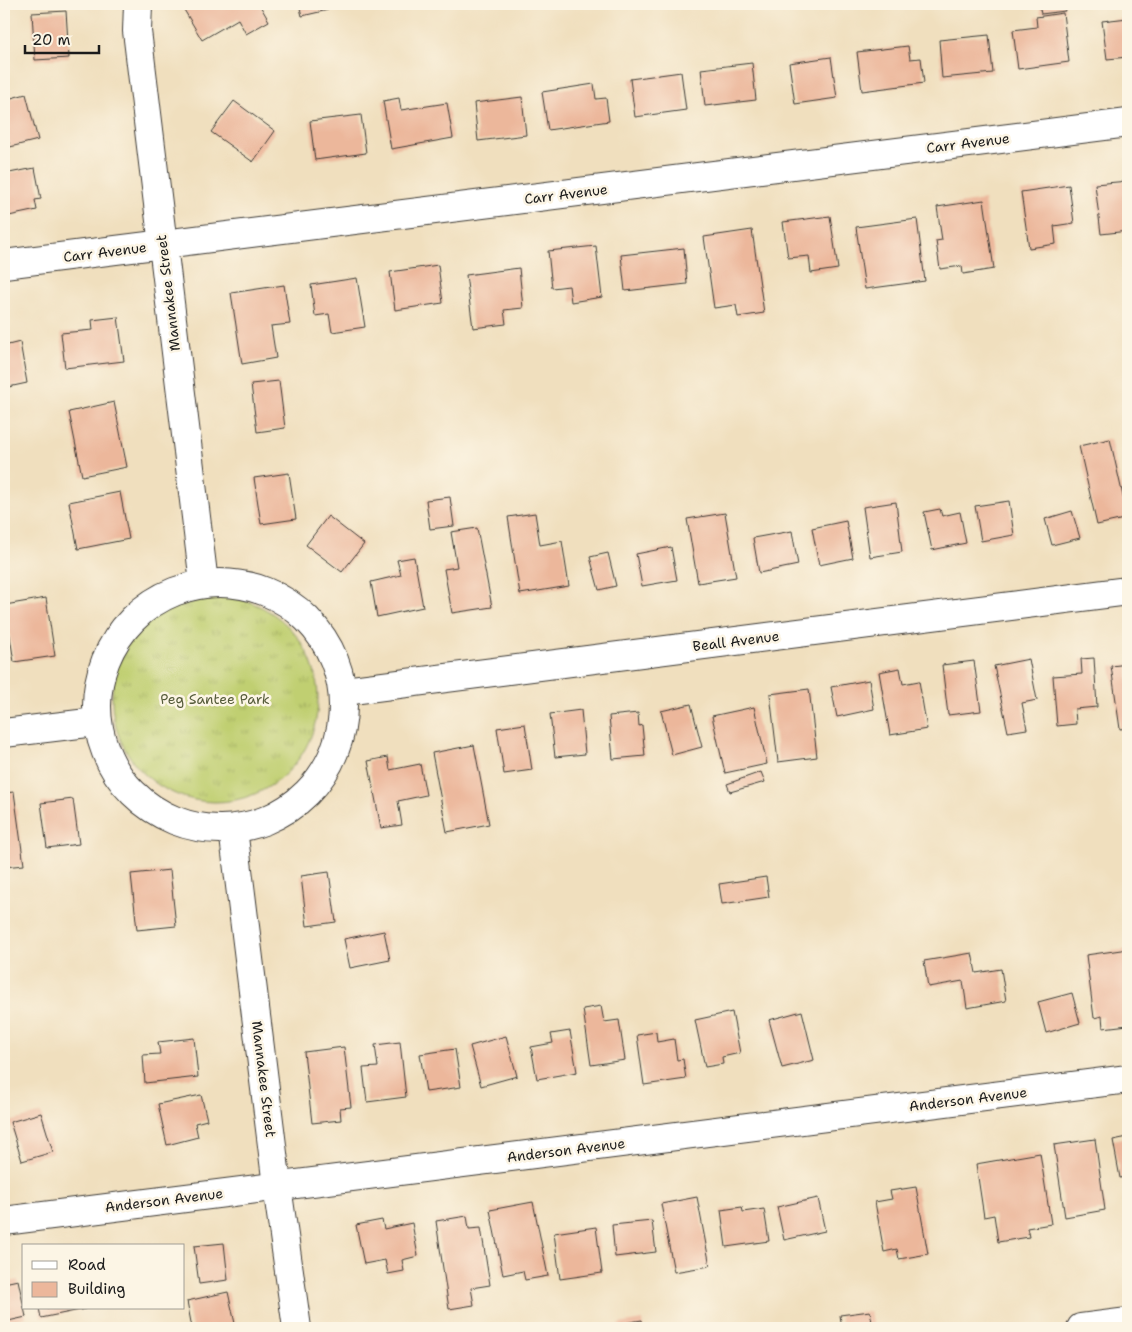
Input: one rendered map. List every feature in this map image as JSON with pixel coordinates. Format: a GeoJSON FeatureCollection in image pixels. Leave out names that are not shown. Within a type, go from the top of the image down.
{"type":"FeatureCollection","features":[{"type":"Feature","properties":{"kind":"street","name":"Mannakee Street"},"geometry":{"type":"LineString","coordinates":[[138,4],[137,31],[204,583]]}},
{"type":"Feature","properties":{"kind":"street","name":"Carr Avenue"},"geometry":{"type":"LineString","coordinates":[[4,264],[1128,123]]}},
{"type":"Feature","properties":{"kind":"street"},"geometry":{"type":"LineString","coordinates":[[204,583],[243,584],[280,597],[296,609],[311,621],[333,654],[344,692],[342,731],[328,767],[303,797],[270,819],[233,829],[194,827],[158,814],[128,790],[107,758],[96,722],[98,683],[111,646],[134,616],[167,594],[204,583]]}},
{"type":"Feature","properties":{"kind":"street","name":"Beall Avenue"},"geometry":{"type":"LineString","coordinates":[[344,692],[1128,591]]}},
{"type":"Feature","properties":{"kind":"street"},"geometry":{"type":"LineString","coordinates":[[4,733],[96,722]]}},
{"type":"Feature","properties":{"kind":"street","name":"Mannakee Street"},"geometry":{"type":"LineString","coordinates":[[233,829],[277,1186],[297,1328]]}},
{"type":"Feature","properties":{"kind":"street","name":"Anderson Avenue"},"geometry":{"type":"LineString","coordinates":[[4,1221],[1128,1079]]}},
{"type":"Feature","properties":{"kind":"street"},"geometry":{"type":"LineString","coordinates":[[1081,1328],[1128,1322]]}},
{"type":"Feature","properties":{"kind":"green space","name":"Peg Santee Park"},"geometry":{"type":"Polygon","coordinates":[[[205,596],[225,596],[255,603],[281,619],[295,633],[311,659],[318,689],[318,709],[311,739],[295,765],[281,779],[255,795],[225,802],[205,802],[175,795],[149,779],[135,765],[119,739],[112,709],[112,689],[119,659],[135,633],[149,619],[175,603],[205,596]]]}},
{"type":"Feature","properties":{"kind":"building"},"geometry":{"type":"Polygon","coordinates":[[[190,4],[259,4],[269,21],[246,34],[238,19],[202,40],[183,8],[190,4]]]}},
{"type":"Feature","properties":{"kind":"building"},"geometry":{"type":"Polygon","coordinates":[[[299,4],[327,4],[328,10],[302,16],[299,4]]]}},
{"type":"Feature","properties":{"kind":"building"},"geometry":{"type":"Polygon","coordinates":[[[1039,4],[1064,4],[1065,11],[1041,14],[1039,4]]]}},
{"type":"Feature","properties":{"kind":"building"},"geometry":{"type":"Polygon","coordinates":[[[66,11],[69,58],[35,60],[32,13],[66,11]]]}},
{"type":"Feature","properties":{"kind":"building"},"geometry":{"type":"Polygon","coordinates":[[[1063,13],[1069,62],[1018,69],[1013,30],[1037,27],[1036,17],[1063,13]]]}},
{"type":"Feature","properties":{"kind":"building"},"geometry":{"type":"Polygon","coordinates":[[[1128,18],[1128,57],[1107,59],[1102,21],[1128,18]]]}},
{"type":"Feature","properties":{"kind":"building"},"geometry":{"type":"Polygon","coordinates":[[[989,35],[993,73],[942,78],[939,40],[989,35]]]}},
{"type":"Feature","properties":{"kind":"building"},"geometry":{"type":"Polygon","coordinates":[[[908,46],[910,59],[921,58],[924,83],[862,91],[857,52],[908,46]]]}},
{"type":"Feature","properties":{"kind":"building"},"geometry":{"type":"Polygon","coordinates":[[[831,57],[837,98],[795,104],[789,63],[831,57]]]}},
{"type":"Feature","properties":{"kind":"building"},"geometry":{"type":"Polygon","coordinates":[[[752,63],[756,100],[705,106],[701,69],[752,63]]]}},
{"type":"Feature","properties":{"kind":"building"},"geometry":{"type":"Polygon","coordinates":[[[681,72],[686,110],[635,117],[630,79],[681,72]]]}},
{"type":"Feature","properties":{"kind":"building"},"geometry":{"type":"Polygon","coordinates":[[[594,84],[596,99],[606,98],[609,121],[548,130],[542,92],[594,84]]]}},
{"type":"Feature","properties":{"kind":"building"},"geometry":{"type":"Polygon","coordinates":[[[26,94],[38,140],[10,147],[6,132],[4,133],[4,100],[26,94]]]}},
{"type":"Feature","properties":{"kind":"building"},"geometry":{"type":"Polygon","coordinates":[[[522,97],[526,135],[478,141],[474,103],[522,97]]]}},
{"type":"Feature","properties":{"kind":"building"},"geometry":{"type":"Polygon","coordinates":[[[399,98],[401,110],[447,103],[453,138],[391,149],[383,101],[399,98]]]}},
{"type":"Feature","properties":{"kind":"building"},"geometry":{"type":"Polygon","coordinates":[[[234,101],[275,131],[253,162],[211,132],[234,101]]]}},
{"type":"Feature","properties":{"kind":"building"},"geometry":{"type":"Polygon","coordinates":[[[361,115],[366,153],[315,160],[310,121],[361,115]]]}},
{"type":"Feature","properties":{"kind":"building"},"geometry":{"type":"Polygon","coordinates":[[[35,168],[41,199],[35,200],[37,210],[4,217],[4,174],[35,168]]]}},
{"type":"Feature","properties":{"kind":"building"},"geometry":{"type":"Polygon","coordinates":[[[1128,181],[1128,231],[1101,234],[1095,184],[1128,181]]]}},
{"type":"Feature","properties":{"kind":"building"},"geometry":{"type":"Polygon","coordinates":[[[1069,185],[1074,223],[1054,226],[1056,244],[1029,248],[1021,192],[1069,185]]]}},
{"type":"Feature","properties":{"kind":"building"},"geometry":{"type":"Polygon","coordinates":[[[984,200],[994,269],[963,274],[962,266],[940,269],[936,241],[942,240],[937,207],[984,200]]]}},
{"type":"Feature","properties":{"kind":"building"},"geometry":{"type":"Polygon","coordinates":[[[830,216],[838,269],[811,273],[809,256],[788,258],[783,222],[830,216]]]}},
{"type":"Feature","properties":{"kind":"building"},"geometry":{"type":"Polygon","coordinates":[[[917,219],[925,281],[865,289],[856,227],[917,219]]]}},
{"type":"Feature","properties":{"kind":"building"},"geometry":{"type":"Polygon","coordinates":[[[752,230],[764,313],[738,317],[736,305],[714,308],[704,237],[752,230]]]}},
{"type":"Feature","properties":{"kind":"building"},"geometry":{"type":"Polygon","coordinates":[[[596,246],[602,297],[571,302],[569,286],[552,288],[548,251],[596,246]]]}},
{"type":"Feature","properties":{"kind":"building"},"geometry":{"type":"Polygon","coordinates":[[[684,248],[687,284],[625,291],[621,255],[684,248]]]}},
{"type":"Feature","properties":{"kind":"building"},"geometry":{"type":"Polygon","coordinates":[[[438,265],[443,303],[395,310],[390,272],[438,265]]]}},
{"type":"Feature","properties":{"kind":"building"},"geometry":{"type":"Polygon","coordinates":[[[519,268],[523,308],[504,310],[506,324],[473,328],[466,275],[519,268]]]}},
{"type":"Feature","properties":{"kind":"building"},"geometry":{"type":"Polygon","coordinates":[[[357,278],[365,327],[332,332],[329,314],[315,316],[311,285],[357,278]]]}},
{"type":"Feature","properties":{"kind":"building"},"geometry":{"type":"Polygon","coordinates":[[[284,285],[290,324],[271,326],[276,358],[242,364],[231,293],[284,285]]]}},
{"type":"Feature","properties":{"kind":"building"},"geometry":{"type":"Polygon","coordinates":[[[118,317],[124,361],[65,368],[61,333],[93,330],[92,320],[118,317]]]}},
{"type":"Feature","properties":{"kind":"building"},"geometry":{"type":"Polygon","coordinates":[[[20,342],[27,383],[4,388],[4,346],[20,342]]]}},
{"type":"Feature","properties":{"kind":"building"},"geometry":{"type":"Polygon","coordinates":[[[279,381],[285,428],[257,432],[251,384],[279,381]]]}},
{"type":"Feature","properties":{"kind":"building"},"geometry":{"type":"Polygon","coordinates":[[[114,402],[127,467],[82,476],[69,412],[114,402]]]}},
{"type":"Feature","properties":{"kind":"building"},"geometry":{"type":"Polygon","coordinates":[[[1110,439],[1128,518],[1097,525],[1079,446],[1110,439]]]}},
{"type":"Feature","properties":{"kind":"building"},"geometry":{"type":"Polygon","coordinates":[[[289,473],[296,519],[261,524],[254,478],[289,473]]]}},
{"type":"Feature","properties":{"kind":"building"},"geometry":{"type":"Polygon","coordinates":[[[120,492],[129,539],[78,549],[69,502],[120,492]]]}},
{"type":"Feature","properties":{"kind":"building"},"geometry":{"type":"Polygon","coordinates":[[[450,497],[454,526],[430,529],[426,500],[450,497]]]}},
{"type":"Feature","properties":{"kind":"building"},"geometry":{"type":"Polygon","coordinates":[[[1009,501],[1014,535],[981,541],[975,506],[1009,501]]]}},
{"type":"Feature","properties":{"kind":"building"},"geometry":{"type":"Polygon","coordinates":[[[896,502],[902,552],[870,557],[863,507],[896,502]]]}},
{"type":"Feature","properties":{"kind":"building"},"geometry":{"type":"Polygon","coordinates":[[[940,509],[942,516],[960,512],[966,543],[932,550],[924,512],[940,509]]]}},
{"type":"Feature","properties":{"kind":"building"},"geometry":{"type":"Polygon","coordinates":[[[1072,511],[1080,538],[1052,545],[1045,519],[1072,511]]]}},
{"type":"Feature","properties":{"kind":"building"},"geometry":{"type":"Polygon","coordinates":[[[535,513],[540,545],[562,541],[569,586],[520,594],[508,517],[535,513]]]}},
{"type":"Feature","properties":{"kind":"building"},"geometry":{"type":"Polygon","coordinates":[[[725,513],[736,577],[698,583],[687,519],[725,513]]]}},
{"type":"Feature","properties":{"kind":"building"},"geometry":{"type":"Polygon","coordinates":[[[328,516],[364,544],[342,572],[306,545],[328,516]]]}},
{"type":"Feature","properties":{"kind":"building"},"geometry":{"type":"Polygon","coordinates":[[[846,521],[853,558],[819,565],[812,528],[846,521]]]}},
{"type":"Feature","properties":{"kind":"building"},"geometry":{"type":"Polygon","coordinates":[[[477,528],[492,607],[452,613],[444,569],[457,567],[451,532],[477,528]]]}},
{"type":"Feature","properties":{"kind":"building"},"geometry":{"type":"Polygon","coordinates":[[[792,531],[798,565],[759,573],[753,538],[792,531]]]}},
{"type":"Feature","properties":{"kind":"building"},"geometry":{"type":"Polygon","coordinates":[[[671,547],[677,580],[642,586],[636,554],[671,547]]]}},
{"type":"Feature","properties":{"kind":"building"},"geometry":{"type":"Polygon","coordinates":[[[608,553],[616,586],[599,590],[590,557],[608,553]]]}},
{"type":"Feature","properties":{"kind":"building"},"geometry":{"type":"Polygon","coordinates":[[[414,557],[423,607],[377,617],[371,582],[401,575],[397,560],[414,557]]]}},
{"type":"Feature","properties":{"kind":"building"},"geometry":{"type":"Polygon","coordinates":[[[46,598],[55,656],[14,662],[5,605],[46,598]]]}},
{"type":"Feature","properties":{"kind":"building"},"geometry":{"type":"Polygon","coordinates":[[[1094,658],[1097,707],[1075,709],[1076,724],[1057,726],[1053,676],[1082,674],[1081,659],[1094,658]]]}},
{"type":"Feature","properties":{"kind":"building"},"geometry":{"type":"Polygon","coordinates":[[[1029,659],[1037,700],[1022,703],[1027,729],[1008,732],[994,666],[1029,659]]]}},
{"type":"Feature","properties":{"kind":"building"},"geometry":{"type":"Polygon","coordinates":[[[974,661],[981,711],[948,715],[942,665],[974,661]]]}},
{"type":"Feature","properties":{"kind":"building"},"geometry":{"type":"Polygon","coordinates":[[[1128,664],[1128,728],[1120,729],[1111,666],[1128,664]]]}},
{"type":"Feature","properties":{"kind":"building"},"geometry":{"type":"Polygon","coordinates":[[[900,668],[903,684],[919,681],[927,729],[890,735],[879,672],[900,668]]]}},
{"type":"Feature","properties":{"kind":"building"},"geometry":{"type":"Polygon","coordinates":[[[869,680],[874,709],[837,717],[831,687],[869,680]]]}},
{"type":"Feature","properties":{"kind":"building"},"geometry":{"type":"Polygon","coordinates":[[[809,689],[817,757],[778,762],[770,694],[809,689]]]}},
{"type":"Feature","properties":{"kind":"building"},"geometry":{"type":"Polygon","coordinates":[[[691,704],[702,747],[672,755],[661,711],[691,704]]]}},
{"type":"Feature","properties":{"kind":"building"},"geometry":{"type":"Polygon","coordinates":[[[754,707],[767,764],[725,773],[712,716],[754,707]]]}},
{"type":"Feature","properties":{"kind":"building"},"geometry":{"type":"Polygon","coordinates":[[[581,710],[585,754],[555,757],[550,714],[581,710]]]}},
{"type":"Feature","properties":{"kind":"building"},"geometry":{"type":"Polygon","coordinates":[[[638,713],[639,726],[642,725],[645,756],[613,759],[609,716],[638,713]]]}},
{"type":"Feature","properties":{"kind":"building"},"geometry":{"type":"Polygon","coordinates":[[[525,724],[532,770],[504,774],[497,728],[525,724]]]}},
{"type":"Feature","properties":{"kind":"building"},"geometry":{"type":"Polygon","coordinates":[[[474,745],[489,824],[447,832],[432,753],[474,745]]]}},
{"type":"Feature","properties":{"kind":"building"},"geometry":{"type":"Polygon","coordinates":[[[388,757],[390,770],[420,764],[426,795],[398,801],[402,825],[381,828],[368,761],[388,757]]]}},
{"type":"Feature","properties":{"kind":"building"},"geometry":{"type":"Polygon","coordinates":[[[761,772],[765,782],[730,792],[727,784],[761,772]]]}},
{"type":"Feature","properties":{"kind":"building"},"geometry":{"type":"Polygon","coordinates":[[[14,792],[24,865],[4,867],[4,793],[14,792]]]}},
{"type":"Feature","properties":{"kind":"building"},"geometry":{"type":"Polygon","coordinates":[[[73,799],[79,844],[47,848],[41,803],[73,799]]]}},
{"type":"Feature","properties":{"kind":"building"},"geometry":{"type":"Polygon","coordinates":[[[170,870],[176,926],[137,930],[131,874],[170,870]]]}},
{"type":"Feature","properties":{"kind":"building"},"geometry":{"type":"Polygon","coordinates":[[[329,872],[336,922],[307,926],[301,876],[329,872]]]}},
{"type":"Feature","properties":{"kind":"building"},"geometry":{"type":"Polygon","coordinates":[[[766,877],[769,897],[722,904],[719,884],[766,877]]]}},
{"type":"Feature","properties":{"kind":"building"},"geometry":{"type":"Polygon","coordinates":[[[384,931],[390,960],[350,968],[344,939],[384,931]]]}},
{"type":"Feature","properties":{"kind":"building"},"geometry":{"type":"Polygon","coordinates":[[[1128,949],[1128,1025],[1103,1028],[1102,1016],[1094,1018],[1086,955],[1128,949]]]}},
{"type":"Feature","properties":{"kind":"building"},"geometry":{"type":"Polygon","coordinates":[[[972,953],[976,973],[1001,969],[1006,1001],[967,1008],[963,981],[928,987],[924,961],[972,953]]]}},
{"type":"Feature","properties":{"kind":"building"},"geometry":{"type":"Polygon","coordinates":[[[1072,993],[1080,1023],[1046,1033],[1038,1002],[1072,993]]]}},
{"type":"Feature","properties":{"kind":"building"},"geometry":{"type":"Polygon","coordinates":[[[601,1006],[604,1022],[619,1020],[625,1060],[591,1065],[583,1009],[601,1006]]]}},
{"type":"Feature","properties":{"kind":"building"},"geometry":{"type":"Polygon","coordinates":[[[802,1011],[814,1060],[782,1068],[769,1020],[802,1011]]]}},
{"type":"Feature","properties":{"kind":"building"},"geometry":{"type":"Polygon","coordinates":[[[732,1012],[740,1053],[722,1057],[723,1064],[705,1067],[695,1020],[732,1012]]]}},
{"type":"Feature","properties":{"kind":"building"},"geometry":{"type":"Polygon","coordinates":[[[570,1031],[577,1072],[537,1079],[531,1047],[553,1043],[551,1034],[570,1031]]]}},
{"type":"Feature","properties":{"kind":"building"},"geometry":{"type":"Polygon","coordinates":[[[656,1032],[657,1042],[674,1039],[677,1060],[683,1059],[686,1079],[644,1085],[637,1035],[656,1032]]]}},
{"type":"Feature","properties":{"kind":"building"},"geometry":{"type":"Polygon","coordinates":[[[506,1036],[517,1076],[481,1086],[470,1046],[506,1036]]]}},
{"type":"Feature","properties":{"kind":"building"},"geometry":{"type":"Polygon","coordinates":[[[194,1038],[198,1077],[145,1083],[143,1055],[160,1054],[158,1042],[194,1038]]]}},
{"type":"Feature","properties":{"kind":"building"},"geometry":{"type":"Polygon","coordinates":[[[400,1042],[406,1097],[367,1102],[363,1068],[378,1067],[375,1045],[400,1042]]]}},
{"type":"Feature","properties":{"kind":"building"},"geometry":{"type":"Polygon","coordinates":[[[344,1047],[351,1107],[340,1108],[341,1120],[312,1123],[304,1052],[344,1047]]]}},
{"type":"Feature","properties":{"kind":"building"},"geometry":{"type":"Polygon","coordinates":[[[455,1049],[461,1087],[426,1092],[420,1054],[455,1049]]]}},
{"type":"Feature","properties":{"kind":"building"},"geometry":{"type":"Polygon","coordinates":[[[201,1095],[207,1120],[195,1123],[198,1137],[167,1145],[158,1104],[201,1095]]]}},
{"type":"Feature","properties":{"kind":"building"},"geometry":{"type":"Polygon","coordinates":[[[41,1113],[53,1152],[22,1161],[10,1122],[41,1113]]]}},
{"type":"Feature","properties":{"kind":"building"},"geometry":{"type":"Polygon","coordinates":[[[1128,1137],[1128,1176],[1120,1178],[1113,1140],[1128,1137]]]}},
{"type":"Feature","properties":{"kind":"building"},"geometry":{"type":"Polygon","coordinates":[[[1095,1139],[1105,1210],[1065,1217],[1054,1145],[1095,1139]]]}},
{"type":"Feature","properties":{"kind":"building"},"geometry":{"type":"Polygon","coordinates":[[[1040,1153],[1051,1224],[1027,1228],[1029,1237],[998,1242],[994,1215],[984,1217],[976,1164],[1040,1153]]]}},
{"type":"Feature","properties":{"kind":"building"},"geometry":{"type":"Polygon","coordinates":[[[916,1187],[928,1254],[899,1259],[897,1249],[884,1252],[875,1202],[892,1199],[890,1191],[916,1187]]]}},
{"type":"Feature","properties":{"kind":"building"},"geometry":{"type":"Polygon","coordinates":[[[697,1197],[710,1266],[674,1272],[661,1204],[697,1197]]]}},
{"type":"Feature","properties":{"kind":"building"},"geometry":{"type":"Polygon","coordinates":[[[818,1198],[825,1231],[784,1240],[777,1207],[818,1198]]]}},
{"type":"Feature","properties":{"kind":"building"},"geometry":{"type":"Polygon","coordinates":[[[533,1202],[548,1276],[525,1280],[523,1271],[503,1275],[490,1210],[533,1202]]]}},
{"type":"Feature","properties":{"kind":"building"},"geometry":{"type":"Polygon","coordinates":[[[742,1207],[743,1212],[764,1209],[769,1241],[726,1247],[721,1210],[742,1207]]]}},
{"type":"Feature","properties":{"kind":"building"},"geometry":{"type":"Polygon","coordinates":[[[467,1216],[469,1229],[481,1228],[490,1285],[471,1288],[474,1305],[449,1309],[436,1221],[467,1216]]]}},
{"type":"Feature","properties":{"kind":"building"},"geometry":{"type":"Polygon","coordinates":[[[382,1220],[384,1229],[412,1223],[418,1256],[402,1260],[404,1271],[388,1274],[385,1260],[364,1264],[356,1225],[382,1220]]]}},
{"type":"Feature","properties":{"kind":"building"},"geometry":{"type":"Polygon","coordinates":[[[652,1221],[656,1252],[615,1257],[612,1225],[652,1221]]]}},
{"type":"Feature","properties":{"kind":"building"},"geometry":{"type":"Polygon","coordinates":[[[596,1227],[602,1273],[560,1279],[554,1233],[596,1227]]]}},
{"type":"Feature","properties":{"kind":"building"},"geometry":{"type":"Polygon","coordinates":[[[224,1243],[228,1280],[199,1284],[194,1246],[224,1243]]]}},
{"type":"Feature","properties":{"kind":"building"},"geometry":{"type":"Polygon","coordinates":[[[18,1280],[22,1298],[22,1310],[24,1310],[26,1317],[4,1322],[4,1283],[18,1280]]]}},
{"type":"Feature","properties":{"kind":"building"},"geometry":{"type":"Polygon","coordinates":[[[228,1292],[236,1328],[192,1328],[187,1301],[228,1292]]]}},
{"type":"Feature","properties":{"kind":"building"},"geometry":{"type":"Polygon","coordinates":[[[39,1310],[80,1310],[41,1318],[39,1310]]]}},
{"type":"Feature","properties":{"kind":"building"},"geometry":{"type":"Polygon","coordinates":[[[870,1311],[873,1328],[842,1328],[840,1315],[870,1311]]]}},
{"type":"Feature","properties":{"kind":"building"},"geometry":{"type":"Polygon","coordinates":[[[642,1320],[643,1328],[620,1328],[619,1324],[642,1320]]]}}]}
